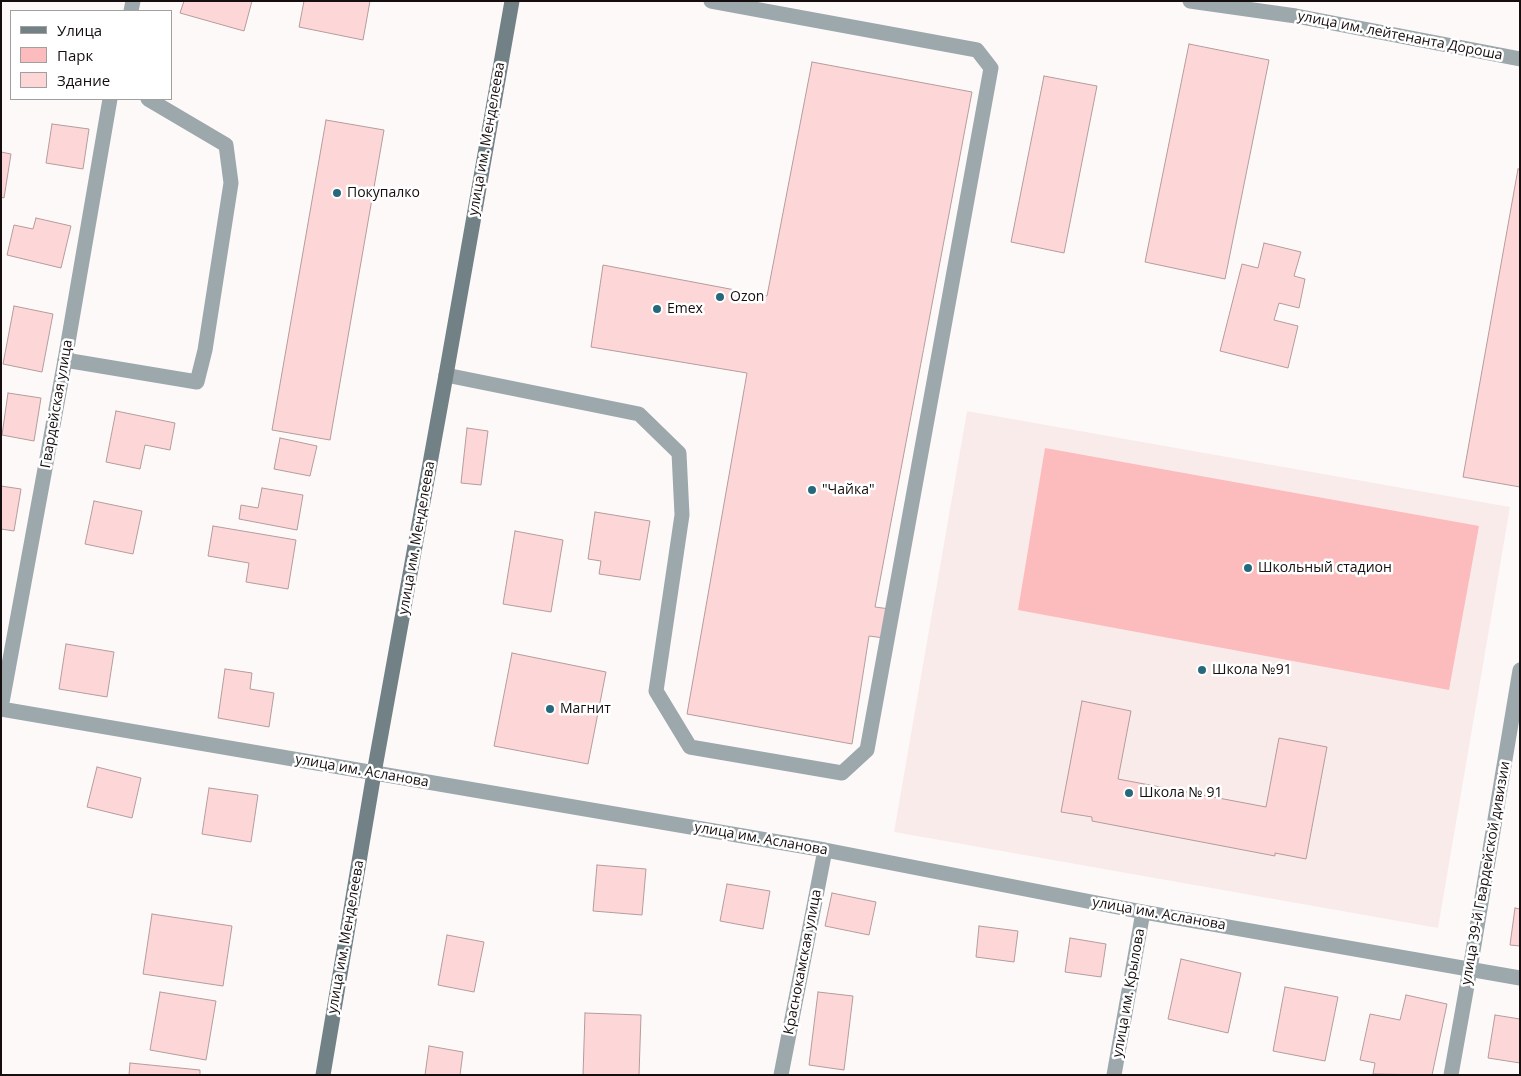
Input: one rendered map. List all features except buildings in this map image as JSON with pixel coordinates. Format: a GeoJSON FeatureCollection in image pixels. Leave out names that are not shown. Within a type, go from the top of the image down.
{"type":"FeatureCollection","features":[{"type":"Feature","properties":{"kind":"main road","name":"улица им. Менделеева"},"geometry":{"type":"LineString","coordinates":[[323,1075],[374,773],[512,1]]}},
{"type":"Feature","properties":{"kind":"street"},"geometry":{"type":"LineString","coordinates":[[446,375],[639,414],[679,453],[682,515],[656,691],[690,748],[842,773],[867,750],[991,68],[977,50],[712,1]]}},
{"type":"Feature","properties":{"kind":"street","name":"улица им. лейтенанта Дороша"},"geometry":{"type":"LineString","coordinates":[[1190,1],[1298,9],[1520,59]]}},
{"type":"Feature","properties":{"kind":"street","name":"Гвардейская улица"},"geometry":{"type":"LineString","coordinates":[[1,709],[65,360],[110,100]]}},
{"type":"Feature","properties":{"kind":"street"},"geometry":{"type":"LineString","coordinates":[[65,360],[197,382],[205,350],[231,184],[226,145],[150,100]]}},
{"type":"Feature","properties":{"kind":"street","name":"улица 39-й Гвардейской дивизии"},"geometry":{"type":"LineString","coordinates":[[1451,1075],[1520,670]]}},
{"type":"Feature","properties":{"kind":"street","name":"улица им. Асланова"},"geometry":{"type":"LineString","coordinates":[[1,709],[825,850],[1143,912],[1520,978]]}},
{"type":"Feature","properties":{"kind":"street","name":"Краснокамская улица"},"geometry":{"type":"LineString","coordinates":[[781,1075],[825,850]]}},
{"type":"Feature","properties":{"kind":"street","name":"улица им. Крылова"},"geometry":{"type":"LineString","coordinates":[[1114,1075],[1143,912]]}},
{"type":"Feature","properties":{"kind":"shaded area","name":"Школа №91"},"geometry":{"type":"Polygon","coordinates":[[[967,411],[1510,507],[1438,928],[894,832],[967,411]]]}},
{"type":"Feature","properties":{"kind":"green space","name":"Школьный стадион"},"geometry":{"type":"Polygon","coordinates":[[[1045,448],[1479,526],[1449,690],[1018,610],[1045,448]]]}},
{"type":"Feature","properties":{"kind":"place","name":"Покупалко"},"geometry":{"type":"Point","coordinates":[337,193]}},
{"type":"Feature","properties":{"kind":"place","name":"Ozon"},"geometry":{"type":"Point","coordinates":[720,297]}},
{"type":"Feature","properties":{"kind":"place","name":"Emex"},"geometry":{"type":"Point","coordinates":[657,309]}},
{"type":"Feature","properties":{"kind":"place","name":"\"Чайка\""},"geometry":{"type":"Point","coordinates":[812,490]}},
{"type":"Feature","properties":{"kind":"place","name":"Школьный стадион"},"geometry":{"type":"Point","coordinates":[1248,568]}},
{"type":"Feature","properties":{"kind":"place","name":"Школа №91"},"geometry":{"type":"Point","coordinates":[1202,670]}},
{"type":"Feature","properties":{"kind":"place","name":"Магнит"},"geometry":{"type":"Point","coordinates":[550,709]}},
{"type":"Feature","properties":{"kind":"place","name":"Школа № 91"},"geometry":{"type":"Point","coordinates":[1129,793]}}]}
